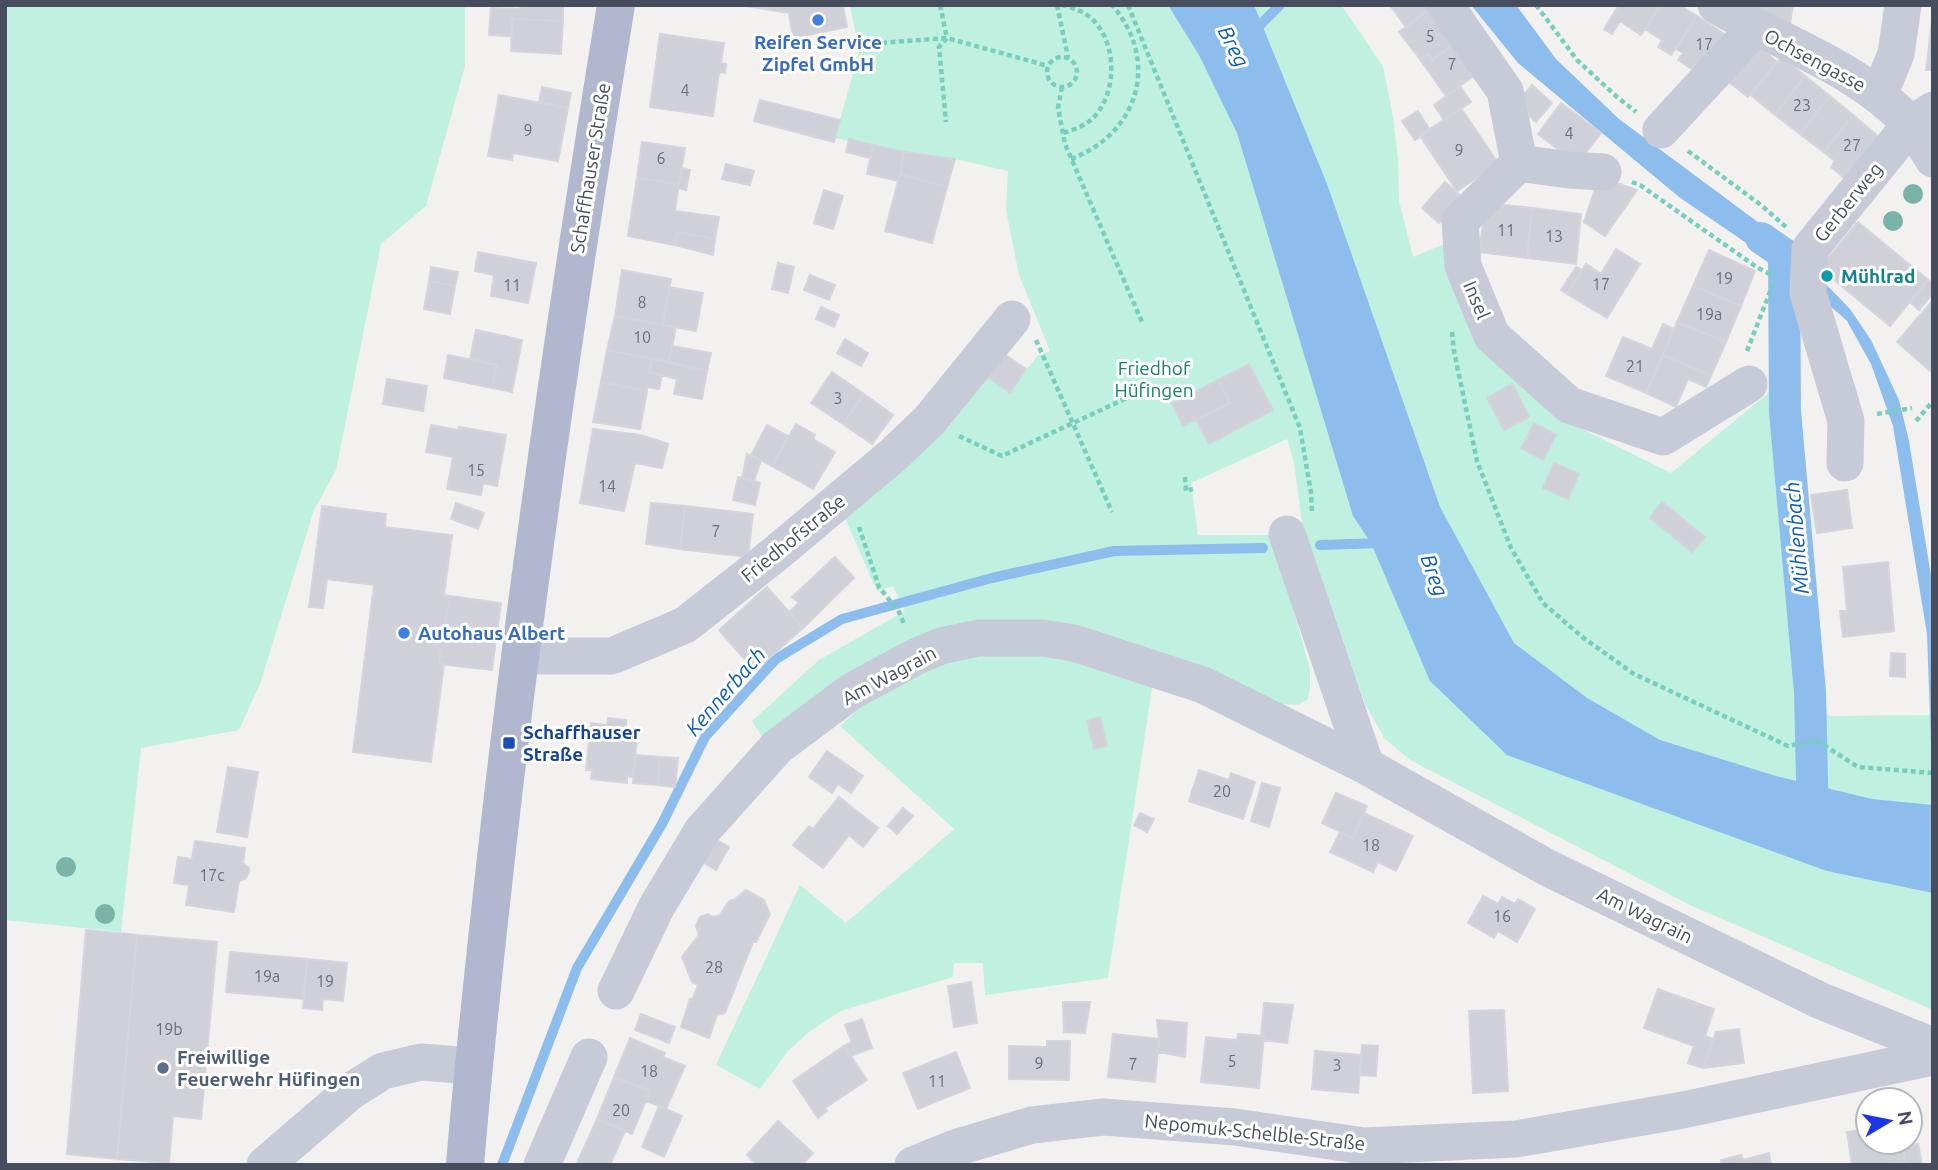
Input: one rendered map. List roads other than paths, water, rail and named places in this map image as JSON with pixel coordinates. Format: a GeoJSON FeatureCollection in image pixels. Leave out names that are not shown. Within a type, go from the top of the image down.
{"type":"FeatureCollection","features":[{"type":"Feature","properties":{"kind":"main road","name":"Schaffhauser Straße"},"geometry":{"type":"LineString","coordinates":[[466,1157],[472,1066],[520,656],[584,201],[616,5]]}},
{"type":"Feature","properties":{"kind":"street"},"geometry":{"type":"LineString","coordinates":[[1445,5],[1506,91],[1519,163],[1603,172]]}},
{"type":"Feature","properties":{"kind":"street","name":"Ochsengasse"},"geometry":{"type":"LineString","coordinates":[[1716,5],[1922,117],[1933,159]]}},
{"type":"Feature","properties":{"kind":"street"},"geometry":{"type":"LineString","coordinates":[[1879,95],[1896,54],[1903,5]]}},
{"type":"Feature","properties":{"kind":"street"},"geometry":{"type":"LineString","coordinates":[[1661,131],[1755,28]]}},
{"type":"Feature","properties":{"kind":"street","name":"Gerberweg"},"geometry":{"type":"LineString","coordinates":[[1845,463],[1846,421],[1793,285],[1810,249],[1922,117]]}},
{"type":"Feature","properties":{"kind":"street","name":"Insel"},"geometry":{"type":"LineString","coordinates":[[1519,163],[1460,221],[1463,266],[1492,336],[1569,405],[1663,437],[1749,384]]}},
{"type":"Feature","properties":{"kind":"street","name":"Friedhofstraße"},"geometry":{"type":"LineString","coordinates":[[520,656],[612,656],[685,625],[892,456],[929,421],[1012,319]]}},
{"type":"Feature","properties":{"kind":"street"},"geometry":{"type":"LineString","coordinates":[[1287,534],[1366,766]]}},
{"type":"Feature","properties":{"kind":"street","name":"Am Wagrain"},"geometry":{"type":"LineString","coordinates":[[616,991],[657,906],[702,831],[777,747],[852,691],[917,656],[941,646],[978,638],[1012,636],[1074,643],[1203,685],[1366,766],[1546,867],[1819,1000],[1933,1046]]}},
{"type":"Feature","properties":{"kind":"street"},"geometry":{"type":"LineString","coordinates":[[542,1165],[589,1057]]}},
{"type":"Feature","properties":{"kind":"street","name":"Nepomuk-Schelble-Straße"},"geometry":{"type":"LineString","coordinates":[[913,1165],[955,1148],[1032,1125],[1103,1117],[1235,1127],[1363,1155],[1516,1139],[1683,1110],[1933,1057]]}},
{"type":"Feature","properties":{"kind":"street"},"geometry":{"type":"LineString","coordinates":[[265,1165],[351,1091],[383,1071],[421,1062],[472,1066]]}},
{"type":"Feature","properties":{"kind":"water","name":"Breg"},"geometry":{"type":"Polygon","coordinates":[[[1168,5],[1254,5],[1327,184],[1440,507],[1514,643],[1587,698],[1660,740],[1776,776],[1872,799],[1933,805],[1933,893],[1827,871],[1507,755],[1430,681],[1371,543],[1353,516],[1237,133],[1199,55],[1168,5]]]}},
{"type":"Feature","properties":{"kind":"water"},"geometry":{"type":"Polygon","coordinates":[[[1471,5],[1516,5],[1556,59],[1619,119],[1786,243],[1850,309],[1871,340],[1899,400],[1909,441],[1933,588],[1933,798],[1927,634],[1893,426],[1871,364],[1847,321],[1777,264],[1679,197],[1518,63],[1471,5]]]}},
{"type":"Feature","properties":{"kind":"waterway"},"geometry":{"type":"LineString","coordinates":[[1253,32],[1280,5]]}},
{"type":"Feature","properties":{"kind":"waterway","name":"Mühlenbach"},"geometry":{"type":"LineString","coordinates":[[1761,238],[1784,254],[1785,411],[1810,692],[1813,822]]}},
{"type":"Feature","properties":{"kind":"waterway","name":"Kennerbach"},"geometry":{"type":"LineString","coordinates":[[1320,545],[1382,543]]}},
{"type":"Feature","properties":{"kind":"waterway","name":"Kennerbach"},"geometry":{"type":"LineString","coordinates":[[502,1165],[577,968],[662,824],[705,737],[776,659],[842,619],[992,578],[1114,551],[1263,548]]}},
{"type":"Feature","properties":{"kind":"place","name":"Reifen Service Zipfel GmbH"},"geometry":{"type":"Point","coordinates":[818,20]}},
{"type":"Feature","properties":{"kind":"place","name":"Mühlrad"},"geometry":{"type":"Point","coordinates":[1827,276]}},
{"type":"Feature","properties":{"kind":"place","name":"Autohaus Albert"},"geometry":{"type":"Point","coordinates":[404,633]}},
{"type":"Feature","properties":{"kind":"place","name":"Schaffhauser Straße"},"geometry":{"type":"Point","coordinates":[509,743]}},
{"type":"Feature","properties":{"kind":"place","name":"Freiwillige Feuerwehr Hüfingen"},"geometry":{"type":"Point","coordinates":[163,1068]}},
{"type":"Feature","properties":{"kind":"park label","name":"Friedhof Hüfingen"},"geometry":{"type":"Point","coordinates":[1154,379]}}]}
